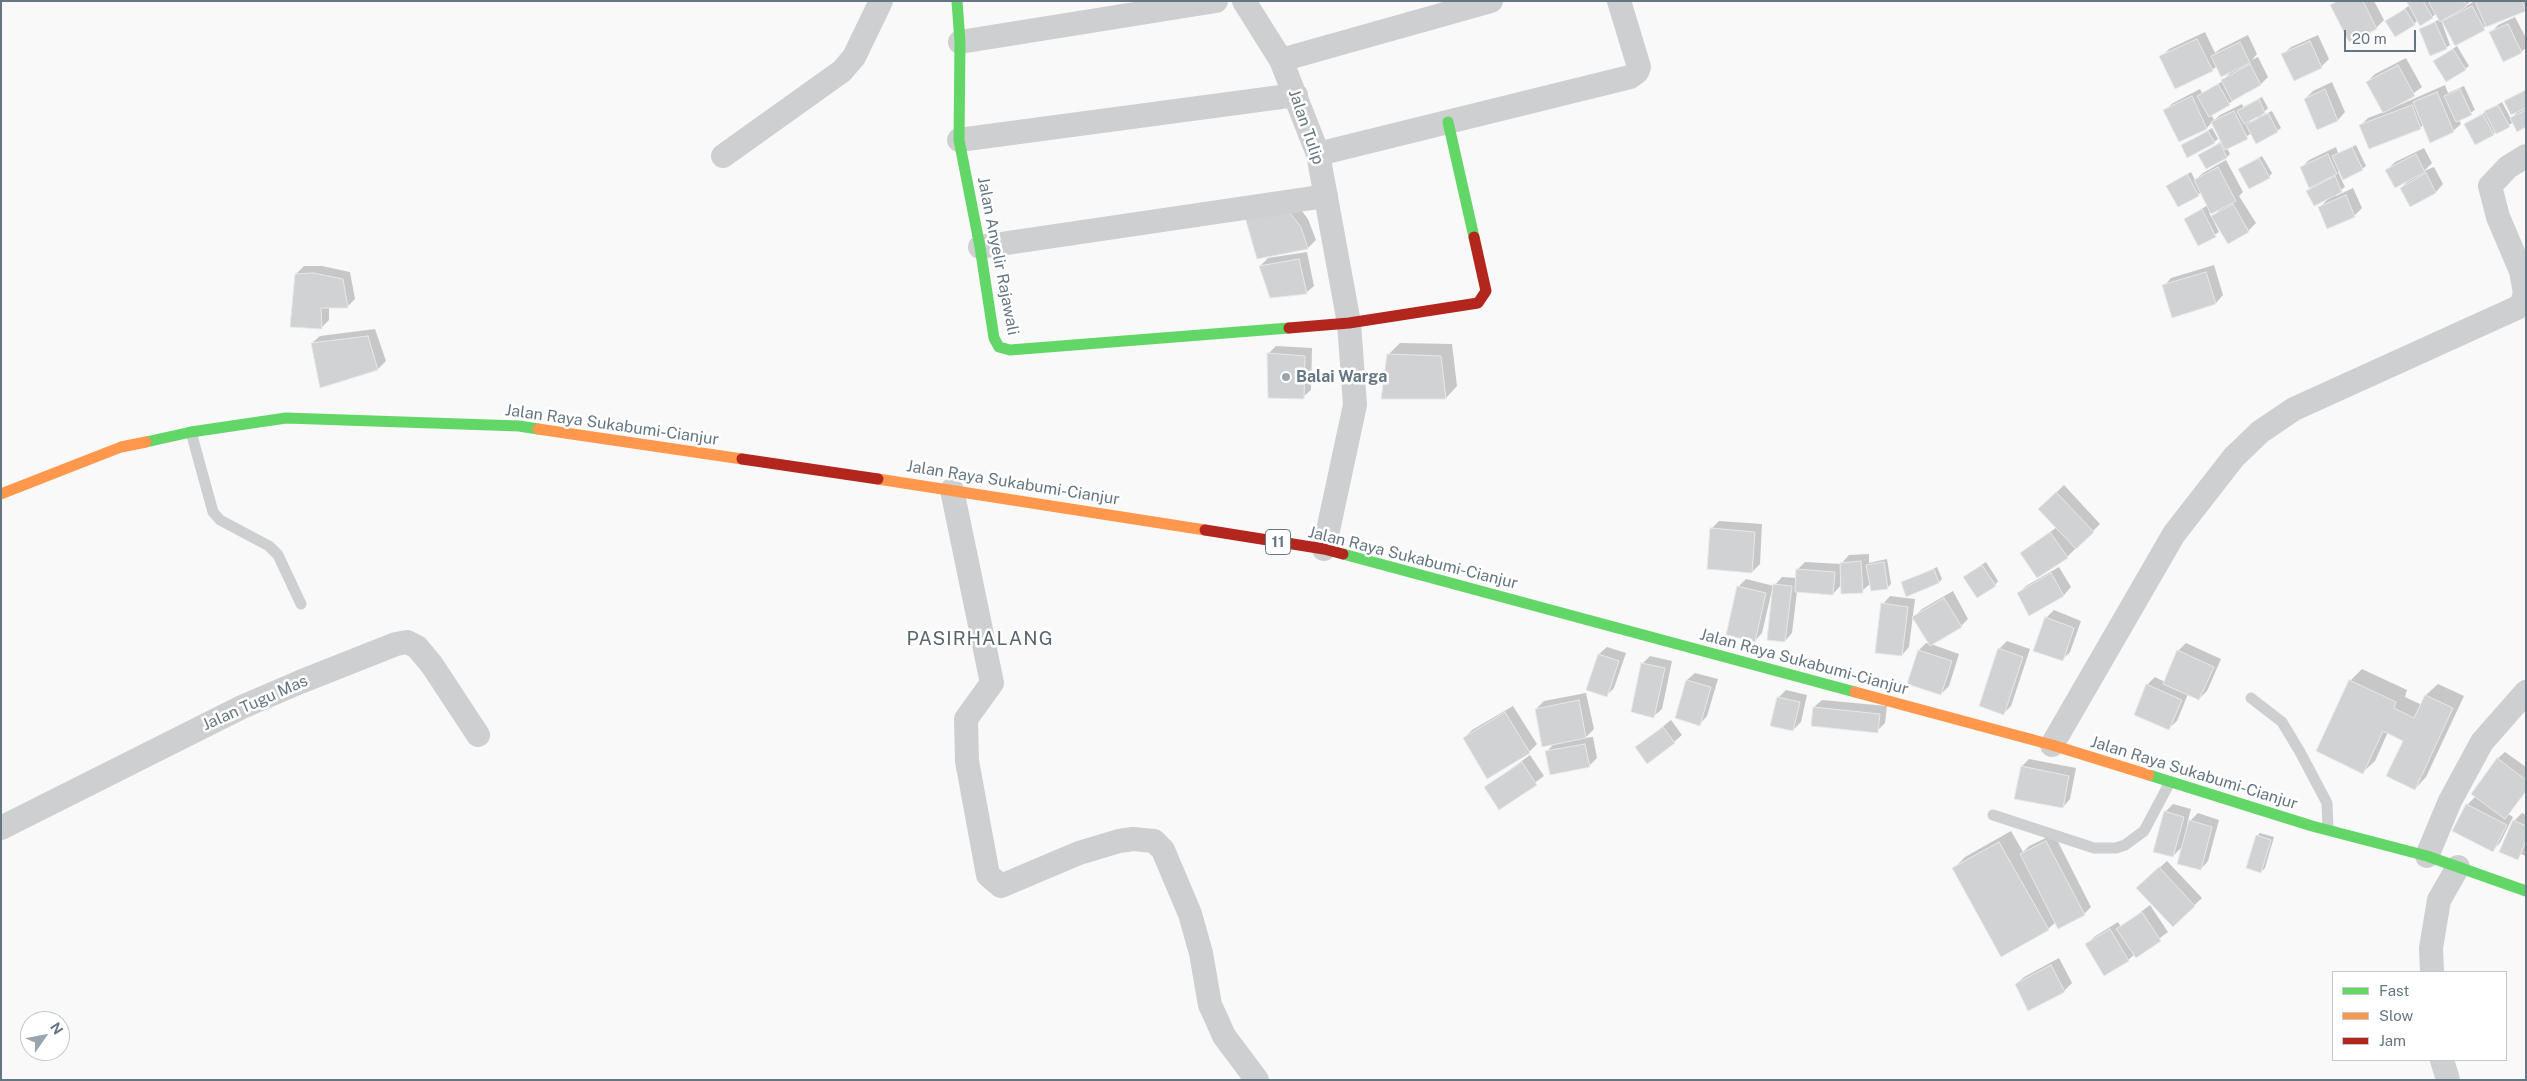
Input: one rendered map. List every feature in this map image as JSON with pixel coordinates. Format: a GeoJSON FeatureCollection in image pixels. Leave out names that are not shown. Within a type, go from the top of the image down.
{"type":"FeatureCollection","features":[{"type":"Feature","properties":{"kind":"main road","name":"Jalan Anyelir Rajawali"},"geometry":{"type":"LineString","coordinates":[[957,1],[960,42],[959,140],[980,247],[994,338],[999,348],[1010,350],[1348,323]]}},
{"type":"Feature","properties":{"kind":"main road"},"geometry":{"type":"LineString","coordinates":[[1348,323],[1478,303],[1484,297],[1486,291],[1448,122]]}},
{"type":"Feature","properties":{"kind":"main road","name":"Jalan Raya Sukabumi-Cianjur"},"geometry":{"type":"LineString","coordinates":[[1,494],[120,447],[191,432],[286,418],[519,426],[952,490],[1324,549],[2052,745],[2328,831],[2427,856],[2526,891]]}},
{"type":"Feature","properties":{"kind":"street"},"geometry":{"type":"LineString","coordinates":[[723,156],[842,70],[854,57],[881,1]]}},
{"type":"Feature","properties":{"kind":"street"},"geometry":{"type":"LineString","coordinates":[[960,42],[1216,1]]}},
{"type":"Feature","properties":{"kind":"street","name":"Jalan Tulip"},"geometry":{"type":"LineString","coordinates":[[1244,1],[1281,60],[1318,154],[1348,323],[1355,405],[1324,549]]}},
{"type":"Feature","properties":{"kind":"street"},"geometry":{"type":"LineString","coordinates":[[1281,60],[1491,1]]}},
{"type":"Feature","properties":{"kind":"street"},"geometry":{"type":"LineString","coordinates":[[1318,154],[1630,77],[1637,72],[1639,67],[1619,1]]}},
{"type":"Feature","properties":{"kind":"street"},"geometry":{"type":"LineString","coordinates":[[959,140],[1296,95]]}},
{"type":"Feature","properties":{"kind":"street"},"geometry":{"type":"LineString","coordinates":[[2052,745],[2174,534],[2234,457],[2260,432],[2294,409],[2521,306],[2525,293],[2521,272],[2498,217],[2490,186],[2508,167],[2526,156]]}},
{"type":"Feature","properties":{"kind":"street"},"geometry":{"type":"LineString","coordinates":[[980,247],[1326,196]]}},
{"type":"Feature","properties":{"kind":"street"},"geometry":{"type":"LineString","coordinates":[[952,490],[992,683],[966,719],[967,761],[988,875],[1001,886],[1079,853],[1119,841],[1144,838],[1154,840],[1163,850],[1190,914],[1201,953],[1210,1004],[1224,1036],[1257,1080]]}},
{"type":"Feature","properties":{"kind":"street","name":"Jalan Tugu Mas"},"geometry":{"type":"LineString","coordinates":[[1,828],[242,708],[300,682],[401,643],[407,642],[417,647],[432,665],[478,735]]}},
{"type":"Feature","properties":{"kind":"street"},"geometry":{"type":"LineString","coordinates":[[2427,856],[2450,801],[2482,742],[2526,692]]}},
{"type":"Feature","properties":{"kind":"street"},"geometry":{"type":"LineString","coordinates":[[2432,971],[2431,948],[2439,900],[2458,867]]}},
{"type":"Feature","properties":{"kind":"street"},"geometry":{"type":"LineString","coordinates":[[2442,1061],[2448,1080]]}},
{"type":"Feature","properties":{"kind":"lane"},"geometry":{"type":"LineString","coordinates":[[191,432],[213,512],[220,520],[274,550],[301,604]]}},
{"type":"Feature","properties":{"kind":"lane"},"geometry":{"type":"LineString","coordinates":[[2252,698],[2282,722],[2305,760],[2327,803],[2328,831]]}},
{"type":"Feature","properties":{"kind":"lane"},"geometry":{"type":"LineString","coordinates":[[1993,815],[2094,848],[2116,848],[2125,845],[2144,831],[2170,782]]}},
{"type":"Feature","properties":{"kind":"building"},"geometry":{"type":"Polygon","coordinates":[[[2338,1],[2363,1],[2377,29],[2349,42],[2330,5],[2338,1]]]}},
{"type":"Feature","properties":{"kind":"building"},"geometry":{"type":"Polygon","coordinates":[[[2423,1],[2433,18],[2420,26],[2407,2],[2423,1]]]}},
{"type":"Feature","properties":{"kind":"building"},"geometry":{"type":"Polygon","coordinates":[[[2431,1],[2464,1],[2467,6],[2440,22],[2429,3],[2431,1]]]}},
{"type":"Feature","properties":{"kind":"building"},"geometry":{"type":"Polygon","coordinates":[[[2475,1],[2522,1],[2526,11],[2486,27],[2475,1]]]}},
{"type":"Feature","properties":{"kind":"building"},"geometry":{"type":"Polygon","coordinates":[[[2472,6],[2485,30],[2455,46],[2442,21],[2472,6]]]}},
{"type":"Feature","properties":{"kind":"building"},"geometry":{"type":"Polygon","coordinates":[[[2405,9],[2415,25],[2395,37],[2385,21],[2405,9]]]}},
{"type":"Feature","properties":{"kind":"building"},"geometry":{"type":"Polygon","coordinates":[[[2435,22],[2447,49],[2430,56],[2419,29],[2435,22]]]}},
{"type":"Feature","properties":{"kind":"building"},"geometry":{"type":"Polygon","coordinates":[[[2508,24],[2522,53],[2503,62],[2489,32],[2508,24]]]}},
{"type":"Feature","properties":{"kind":"building"},"geometry":{"type":"Polygon","coordinates":[[[2197,39],[2213,71],[2175,89],[2159,56],[2197,39]]]}},
{"type":"Feature","properties":{"kind":"building"},"geometry":{"type":"Polygon","coordinates":[[[2310,41],[2322,68],[2294,81],[2281,54],[2310,41]]]}},
{"type":"Feature","properties":{"kind":"building"},"geometry":{"type":"Polygon","coordinates":[[[2240,42],[2250,63],[2221,77],[2211,56],[2240,42]]]}},
{"type":"Feature","properties":{"kind":"building"},"geometry":{"type":"Polygon","coordinates":[[[2453,49],[2466,70],[2446,82],[2433,61],[2453,49]]]}},
{"type":"Feature","properties":{"kind":"building"},"geometry":{"type":"Polygon","coordinates":[[[2250,64],[2261,85],[2232,101],[2221,80],[2250,64]]]}},
{"type":"Feature","properties":{"kind":"building"},"geometry":{"type":"Polygon","coordinates":[[[2398,65],[2415,96],[2383,113],[2366,82],[2398,65]]]}},
{"type":"Feature","properties":{"kind":"building"},"geometry":{"type":"Polygon","coordinates":[[[2218,84],[2230,105],[2209,117],[2197,96],[2218,84]]]}},
{"type":"Feature","properties":{"kind":"building"},"geometry":{"type":"Polygon","coordinates":[[[2325,89],[2338,121],[2317,130],[2304,99],[2325,89]]]}},
{"type":"Feature","properties":{"kind":"building"},"geometry":{"type":"Polygon","coordinates":[[[2460,89],[2472,115],[2456,122],[2444,96],[2460,89]]]}},
{"type":"Feature","properties":{"kind":"building"},"geometry":{"type":"Polygon","coordinates":[[[2526,90],[2526,108],[2511,115],[2504,101],[2526,90]]]}},
{"type":"Feature","properties":{"kind":"building"},"geometry":{"type":"Polygon","coordinates":[[[2437,92],[2454,132],[2430,143],[2413,102],[2437,92]]]}},
{"type":"Feature","properties":{"kind":"building"},"geometry":{"type":"Polygon","coordinates":[[[2192,96],[2207,129],[2179,142],[2163,110],[2192,96]]]}},
{"type":"Feature","properties":{"kind":"building"},"geometry":{"type":"Polygon","coordinates":[[[2259,99],[2265,113],[2244,124],[2237,111],[2259,99]]]}},
{"type":"Feature","properties":{"kind":"building"},"geometry":{"type":"Polygon","coordinates":[[[2412,105],[2421,129],[2369,149],[2359,125],[2412,105]]]}},
{"type":"Feature","properties":{"kind":"building"},"geometry":{"type":"Polygon","coordinates":[[[2498,105],[2510,127],[2496,134],[2484,111],[2498,105]]]}},
{"type":"Feature","properties":{"kind":"building"},"geometry":{"type":"Polygon","coordinates":[[[2526,110],[2526,127],[2517,132],[2510,118],[2526,110]]]}},
{"type":"Feature","properties":{"kind":"building"},"geometry":{"type":"Polygon","coordinates":[[[2234,111],[2248,139],[2225,150],[2211,122],[2234,111]]]}},
{"type":"Feature","properties":{"kind":"building"},"geometry":{"type":"Polygon","coordinates":[[[2268,113],[2278,132],[2256,144],[2246,125],[2268,113]]]}},
{"type":"Feature","properties":{"kind":"building"},"geometry":{"type":"Polygon","coordinates":[[[2483,114],[2494,135],[2475,145],[2464,124],[2483,114]]]}},
{"type":"Feature","properties":{"kind":"building"},"geometry":{"type":"Polygon","coordinates":[[[2208,131],[2215,143],[2187,158],[2181,145],[2208,131]]]}},
{"type":"Feature","properties":{"kind":"building"},"geometry":{"type":"Polygon","coordinates":[[[2220,143],[2227,158],[2206,169],[2198,155],[2220,143]]]}},
{"type":"Feature","properties":{"kind":"building"},"geometry":{"type":"Polygon","coordinates":[[[2352,147],[2363,170],[2343,180],[2332,156],[2352,147]]]}},
{"type":"Feature","properties":{"kind":"building"},"geometry":{"type":"Polygon","coordinates":[[[2328,154],[2337,174],[2309,188],[2300,167],[2328,154]]]}},
{"type":"Feature","properties":{"kind":"building"},"geometry":{"type":"Polygon","coordinates":[[[2416,154],[2425,172],[2395,188],[2385,170],[2416,154]]]}},
{"type":"Feature","properties":{"kind":"building"},"geometry":{"type":"Polygon","coordinates":[[[2259,158],[2270,178],[2249,189],[2238,169],[2259,158]]]}},
{"type":"Feature","properties":{"kind":"building"},"geometry":{"type":"Polygon","coordinates":[[[2218,167],[2236,201],[2211,214],[2194,180],[2218,167]]]}},
{"type":"Feature","properties":{"kind":"building"},"geometry":{"type":"Polygon","coordinates":[[[2426,173],[2436,193],[2410,207],[2400,188],[2426,173]]]}},
{"type":"Feature","properties":{"kind":"building"},"geometry":{"type":"Polygon","coordinates":[[[2187,174],[2199,196],[2178,207],[2166,186],[2187,174]]]}},
{"type":"Feature","properties":{"kind":"building"},"geometry":{"type":"Polygon","coordinates":[[[2335,176],[2342,192],[2314,206],[2306,191],[2335,176]]]}},
{"type":"Feature","properties":{"kind":"building"},"geometry":{"type":"Polygon","coordinates":[[[2346,195],[2355,217],[2327,229],[2318,207],[2346,195]]]}},
{"type":"Feature","properties":{"kind":"building"},"geometry":{"type":"Polygon","coordinates":[[[2233,204],[2249,232],[2228,244],[2211,216],[2233,204]]]}},
{"type":"Feature","properties":{"kind":"building"},"geometry":{"type":"Polygon","coordinates":[[[1286,208],[1301,227],[1308,249],[1257,259],[1244,214],[1286,208]]]}},
{"type":"Feature","properties":{"kind":"building"},"geometry":{"type":"Polygon","coordinates":[[[2202,209],[2216,237],[2198,246],[2184,219],[2202,209]]]}},
{"type":"Feature","properties":{"kind":"building"},"geometry":{"type":"Polygon","coordinates":[[[1299,259],[1307,294],[1270,298],[1259,266],[1299,259]]]}},
{"type":"Feature","properties":{"kind":"building"},"geometry":{"type":"Polygon","coordinates":[[[2206,272],[2216,304],[2172,318],[2162,285],[2206,272]]]}},
{"type":"Feature","properties":{"kind":"building"},"geometry":{"type":"Polygon","coordinates":[[[313,273],[343,279],[348,308],[321,308],[322,329],[290,327],[295,274],[313,273]]]}},
{"type":"Feature","properties":{"kind":"building"},"geometry":{"type":"Polygon","coordinates":[[[368,336],[378,370],[320,388],[311,343],[368,336]]]}},
{"type":"Feature","properties":{"kind":"building","name":"Balai Warga"},"geometry":{"type":"Polygon","coordinates":[[[1267,353],[1305,356],[1304,399],[1268,398],[1267,353]]]}},
{"type":"Feature","properties":{"kind":"building"},"geometry":{"type":"Polygon","coordinates":[[[1387,354],[1441,356],[1446,399],[1381,399],[1387,354]]]}},
{"type":"Feature","properties":{"kind":"building"},"geometry":{"type":"Polygon","coordinates":[[[2056,492],[2094,532],[2076,549],[2038,509],[2056,492]]]}},
{"type":"Feature","properties":{"kind":"building"},"geometry":{"type":"Polygon","coordinates":[[[1710,528],[1755,532],[1752,573],[1707,569],[1710,528]]]}},
{"type":"Feature","properties":{"kind":"building"},"geometry":{"type":"Polygon","coordinates":[[[2050,532],[2068,558],[2037,578],[2020,553],[2050,532]]]}},
{"type":"Feature","properties":{"kind":"building"},"geometry":{"type":"Polygon","coordinates":[[[1861,561],[1863,593],[1841,594],[1840,563],[1861,561]]]}},
{"type":"Feature","properties":{"kind":"building"},"geometry":{"type":"Polygon","coordinates":[[[1884,562],[1888,589],[1871,591],[1866,565],[1884,562]]]}},
{"type":"Feature","properties":{"kind":"building"},"geometry":{"type":"Polygon","coordinates":[[[1982,565],[1996,586],[1977,598],[1963,577],[1982,565]]]}},
{"type":"Feature","properties":{"kind":"building"},"geometry":{"type":"Polygon","coordinates":[[[1796,569],[1835,572],[1833,595],[1795,592],[1796,569]]]}},
{"type":"Feature","properties":{"kind":"building"},"geometry":{"type":"Polygon","coordinates":[[[1934,569],[1939,583],[1906,597],[1901,582],[1934,569]]]}},
{"type":"Feature","properties":{"kind":"building"},"geometry":{"type":"Polygon","coordinates":[[[2051,573],[2064,596],[2029,616],[2017,593],[2051,573]]]}},
{"type":"Feature","properties":{"kind":"building"},"geometry":{"type":"Polygon","coordinates":[[[1773,584],[1792,586],[1785,642],[1767,640],[1773,584]]]}},
{"type":"Feature","properties":{"kind":"building"},"geometry":{"type":"Polygon","coordinates":[[[1737,586],[1766,593],[1755,642],[1726,635],[1737,586]]]}},
{"type":"Feature","properties":{"kind":"building"},"geometry":{"type":"Polygon","coordinates":[[[1944,598],[1962,627],[1930,646],[1912,617],[1944,598]]]}},
{"type":"Feature","properties":{"kind":"building"},"geometry":{"type":"Polygon","coordinates":[[[1881,603],[1908,607],[1902,656],[1875,653],[1881,603]]]}},
{"type":"Feature","properties":{"kind":"building"},"geometry":{"type":"Polygon","coordinates":[[[2045,617],[2074,628],[2063,661],[2033,651],[2045,617]]]}},
{"type":"Feature","properties":{"kind":"building"},"geometry":{"type":"Polygon","coordinates":[[[1998,648],[2023,657],[2004,715],[1979,706],[1998,648]]]}},
{"type":"Feature","properties":{"kind":"building"},"geometry":{"type":"Polygon","coordinates":[[[1918,650],[1952,661],[1941,695],[1907,684],[1918,650]]]}},
{"type":"Feature","properties":{"kind":"building"},"geometry":{"type":"Polygon","coordinates":[[[2177,650],[2214,667],[2199,700],[2163,684],[2177,650]]]}},
{"type":"Feature","properties":{"kind":"building"},"geometry":{"type":"Polygon","coordinates":[[[1598,654],[1619,661],[1607,697],[1586,690],[1598,654]]]}},
{"type":"Feature","properties":{"kind":"building"},"geometry":{"type":"Polygon","coordinates":[[[1641,663],[1665,668],[1654,718],[1631,712],[1641,663]]]}},
{"type":"Feature","properties":{"kind":"building"},"geometry":{"type":"Polygon","coordinates":[[[1686,680],[1711,687],[1700,726],[1675,718],[1686,680]]]}},
{"type":"Feature","properties":{"kind":"building"},"geometry":{"type":"Polygon","coordinates":[[[2349,680],[2396,702],[2394,708],[2414,718],[2425,695],[2453,708],[2415,790],[2386,776],[2403,741],[2383,731],[2363,774],[2316,751],[2349,680]]]}},
{"type":"Feature","properties":{"kind":"building"},"geometry":{"type":"Polygon","coordinates":[[[2146,684],[2182,700],[2169,730],[2134,715],[2146,684]]]}},
{"type":"Feature","properties":{"kind":"building"},"geometry":{"type":"Polygon","coordinates":[[[1777,697],[1800,702],[1793,731],[1770,726],[1777,697]]]}},
{"type":"Feature","properties":{"kind":"building"},"geometry":{"type":"Polygon","coordinates":[[[1579,700],[1586,738],[1542,747],[1535,709],[1579,700]]]}},
{"type":"Feature","properties":{"kind":"building"},"geometry":{"type":"Polygon","coordinates":[[[1813,707],[1880,714],[1878,733],[1811,726],[1813,707]]]}},
{"type":"Feature","properties":{"kind":"building"},"geometry":{"type":"Polygon","coordinates":[[[1505,712],[1530,753],[1487,779],[1463,738],[1505,712]]]}},
{"type":"Feature","properties":{"kind":"building"},"geometry":{"type":"Polygon","coordinates":[[[1663,727],[1675,743],[1647,764],[1635,747],[1663,727]]]}},
{"type":"Feature","properties":{"kind":"building"},"geometry":{"type":"Polygon","coordinates":[[[1585,744],[1590,767],[1550,775],[1545,751],[1585,744]]]}},
{"type":"Feature","properties":{"kind":"building"},"geometry":{"type":"Polygon","coordinates":[[[2497,758],[2526,780],[2526,791],[2505,819],[2471,794],[2497,758]]]}},
{"type":"Feature","properties":{"kind":"building"},"geometry":{"type":"Polygon","coordinates":[[[1522,762],[1537,785],[1499,810],[1484,787],[1522,762]]]}},
{"type":"Feature","properties":{"kind":"building"},"geometry":{"type":"Polygon","coordinates":[[[2021,766],[2069,776],[2063,808],[2014,799],[2021,766]]]}},
{"type":"Feature","properties":{"kind":"building"},"geometry":{"type":"Polygon","coordinates":[[[2466,804],[2507,825],[2493,852],[2452,831],[2466,804]]]}},
{"type":"Feature","properties":{"kind":"building"},"geometry":{"type":"Polygon","coordinates":[[[2164,811],[2184,817],[2173,857],[2153,852],[2164,811]]]}},
{"type":"Feature","properties":{"kind":"building"},"geometry":{"type":"Polygon","coordinates":[[[2189,820],[2212,827],[2201,870],[2177,864],[2189,820]]]}},
{"type":"Feature","properties":{"kind":"building"},"geometry":{"type":"Polygon","coordinates":[[[2513,820],[2526,826],[2526,841],[2518,860],[2499,852],[2513,820]]]}},
{"type":"Feature","properties":{"kind":"building"},"geometry":{"type":"Polygon","coordinates":[[[2256,835],[2271,840],[2261,873],[2246,868],[2256,835]]]}},
{"type":"Feature","properties":{"kind":"building"},"geometry":{"type":"Polygon","coordinates":[[[2046,841],[2085,915],[2058,929],[2020,854],[2046,841]]]}},
{"type":"Feature","properties":{"kind":"building"},"geometry":{"type":"Polygon","coordinates":[[[1999,842],[2049,930],[2001,957],[1952,868],[1999,842]]]}},
{"type":"Feature","properties":{"kind":"building"},"geometry":{"type":"Polygon","coordinates":[[[2159,867],[2195,906],[2173,927],[2136,888],[2159,867]]]}},
{"type":"Feature","properties":{"kind":"building"},"geometry":{"type":"Polygon","coordinates":[[[2142,912],[2161,941],[2136,958],[2116,929],[2142,912]]]}},
{"type":"Feature","properties":{"kind":"building"},"geometry":{"type":"Polygon","coordinates":[[[2110,929],[2129,961],[2104,976],[2085,944],[2110,929]]]}},
{"type":"Feature","properties":{"kind":"building"},"geometry":{"type":"Polygon","coordinates":[[[2051,965],[2065,992],[2028,1011],[2015,984],[2051,965]]]}},
{"type":"Feature","properties":{"kind":"traffic: fast"},"geometry":{"type":"LineString","coordinates":[[957,1],[960,42],[959,140],[980,247],[994,338],[999,347],[1010,350],[1289,328]]}},
{"type":"Feature","properties":{"kind":"traffic: fast"},"geometry":{"type":"LineString","coordinates":[[1448,122],[1474,237]]}},
{"type":"Feature","properties":{"kind":"traffic: fast"},"geometry":{"type":"LineString","coordinates":[[146,442],[191,432],[286,418],[519,426],[538,429]]}},
{"type":"Feature","properties":{"kind":"traffic: fast"},"geometry":{"type":"LineString","coordinates":[[1343,554],[1855,692]]}},
{"type":"Feature","properties":{"kind":"traffic: fast"},"geometry":{"type":"LineString","coordinates":[[2149,775],[2312,826],[2427,856],[2526,891]]}},
{"type":"Feature","properties":{"kind":"traffic: slow"},"geometry":{"type":"LineString","coordinates":[[538,429],[742,459]]}},
{"type":"Feature","properties":{"kind":"traffic: slow"},"geometry":{"type":"LineString","coordinates":[[1,494],[121,447],[146,442]]}},
{"type":"Feature","properties":{"kind":"traffic: slow"},"geometry":{"type":"LineString","coordinates":[[878,479],[1205,530]]}},
{"type":"Feature","properties":{"kind":"traffic: slow"},"geometry":{"type":"LineString","coordinates":[[1855,692],[2052,745],[2149,775]]}},
{"type":"Feature","properties":{"kind":"traffic: jam"},"geometry":{"type":"LineString","coordinates":[[1289,328],[1349,323],[1478,303],[1486,291],[1474,237]]}},
{"type":"Feature","properties":{"kind":"traffic: jam"},"geometry":{"type":"LineString","coordinates":[[742,459],[878,479]]}},
{"type":"Feature","properties":{"kind":"traffic: jam"},"geometry":{"type":"LineString","coordinates":[[1205,530],[1324,549],[1343,554]]}},
{"type":"Feature","properties":{"kind":"place","name":"Balai Warga"},"geometry":{"type":"Point","coordinates":[1286,377]}},
{"type":"Feature","properties":{"kind":"district","name":"PASIRHALANG"},"geometry":{"type":"Point","coordinates":[980,639]}}]}
